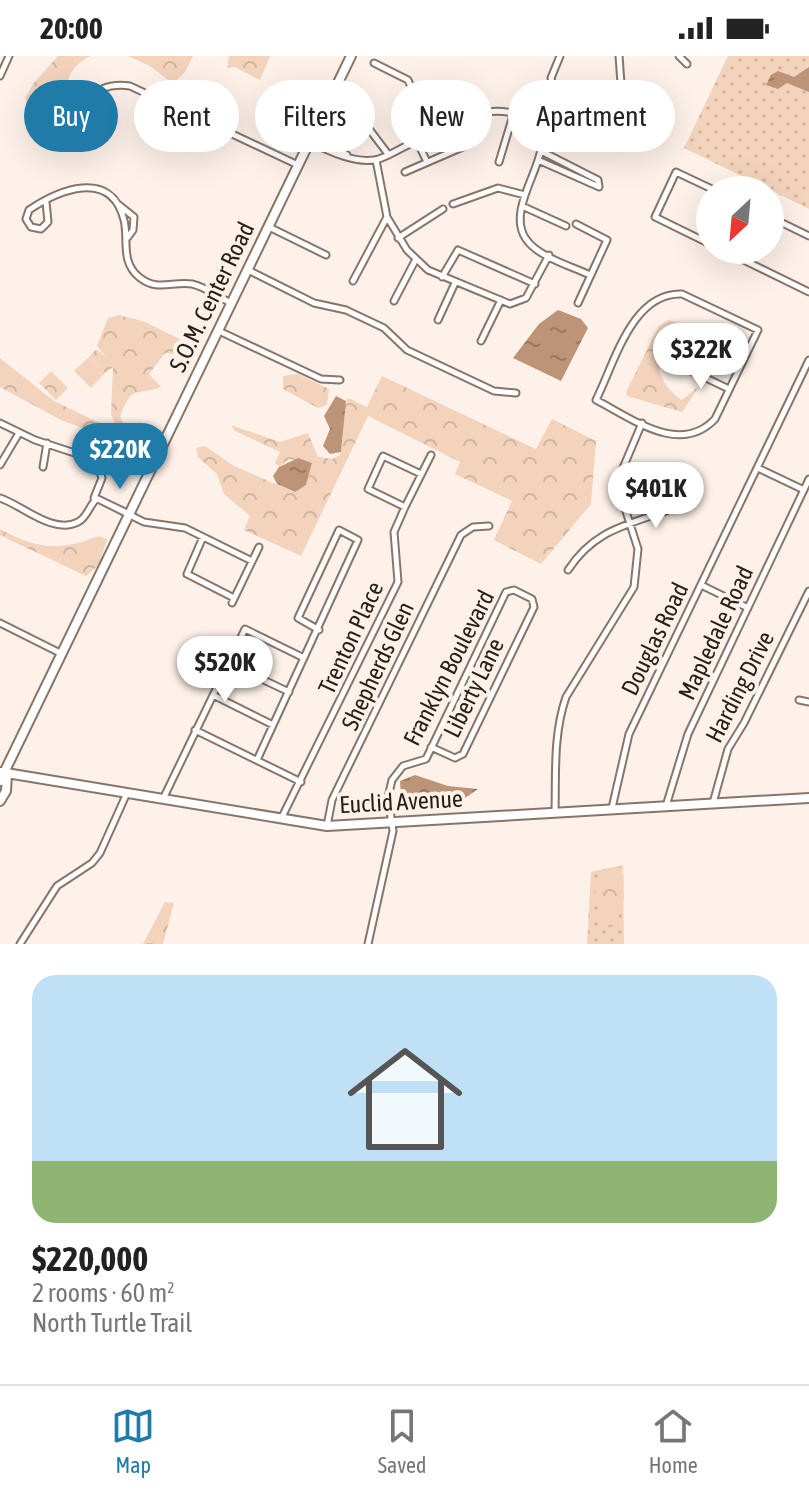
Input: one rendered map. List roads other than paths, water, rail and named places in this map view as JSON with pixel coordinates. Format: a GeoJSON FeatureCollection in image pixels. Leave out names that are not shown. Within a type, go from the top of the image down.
{"type":"FeatureCollection","features":[{"type":"Feature","properties":{"kind":"main road","name":"S.O.M. Center Road"},"geometry":{"type":"LineString","coordinates":[[340,80],[351,56]]}},
{"type":"Feature","properties":{"kind":"main road","name":"S.O.M. Center Road"},"geometry":{"type":"LineString","coordinates":[[0,781],[306,152]]}},
{"type":"Feature","properties":{"kind":"main road","name":"S.O.M. Center Road"},"geometry":{"type":"LineString","coordinates":[[0,801],[6,791],[4,772]]}},
{"type":"Feature","properties":{"kind":"main road","name":"Euclid Avenue"},"geometry":{"type":"LineString","coordinates":[[4,772],[327,826],[809,798]]}},
{"type":"Feature","properties":{"kind":"street"},"geometry":{"type":"LineString","coordinates":[[0,76],[9,56]]}},
{"type":"Feature","properties":{"kind":"street"},"geometry":{"type":"LineString","coordinates":[[552,80],[560,56]]}},
{"type":"Feature","properties":{"kind":"street"},"geometry":{"type":"LineString","coordinates":[[619,56],[622,80]]}},
{"type":"Feature","properties":{"kind":"street"},"geometry":{"type":"LineString","coordinates":[[679,56],[687,64]]}},
{"type":"Feature","properties":{"kind":"street"},"geometry":{"type":"LineString","coordinates":[[374,63],[408,80]]}},
{"type":"Feature","properties":{"kind":"street"},"geometry":{"type":"LineString","coordinates":[[118,85],[130,86],[299,165]]}},
{"type":"Feature","properties":{"kind":"street"},"geometry":{"type":"LineString","coordinates":[[499,162],[508,132]]}},
{"type":"Feature","properties":{"kind":"street"},"geometry":{"type":"LineString","coordinates":[[375,137],[388,154]]}},
{"type":"Feature","properties":{"kind":"street"},"geometry":{"type":"LineString","coordinates":[[340,152],[376,160],[392,152]]}},
{"type":"Feature","properties":{"kind":"street"},"geometry":{"type":"LineString","coordinates":[[422,152],[427,162]]}},
{"type":"Feature","properties":{"kind":"street"},"geometry":{"type":"LineString","coordinates":[[405,172],[451,152]]}},
{"type":"Feature","properties":{"kind":"street"},"geometry":{"type":"LineString","coordinates":[[541,152],[522,206],[521,229],[527,241],[590,275]]}},
{"type":"Feature","properties":{"kind":"street"},"geometry":{"type":"LineString","coordinates":[[538,160],[599,187],[598,180],[543,152]]}},
{"type":"Feature","properties":{"kind":"street"},"geometry":{"type":"LineString","coordinates":[[376,160],[387,217],[398,238],[416,259],[442,277],[501,300],[519,302],[535,284],[549,255]]}},
{"type":"Feature","properties":{"kind":"street"},"geometry":{"type":"LineString","coordinates":[[696,181],[676,172],[655,217],[696,237]]}},
{"type":"Feature","properties":{"kind":"street"},"geometry":{"type":"LineString","coordinates":[[46,202],[48,222],[41,229],[31,227],[26,219],[27,212],[58,191],[81,186],[98,191],[134,217],[133,230],[127,238]]}},
{"type":"Feature","properties":{"kind":"street"},"geometry":{"type":"LineString","coordinates":[[453,204],[498,188],[525,195]]}},
{"type":"Feature","properties":{"kind":"street"},"geometry":{"type":"LineString","coordinates":[[118,205],[127,238],[128,262],[145,281],[164,287],[194,285],[231,304]]}},
{"type":"Feature","properties":{"kind":"street"},"geometry":{"type":"LineString","coordinates":[[522,206],[566,226]]}},
{"type":"Feature","properties":{"kind":"street"},"geometry":{"type":"LineString","coordinates":[[398,238],[443,209]]}},
{"type":"Feature","properties":{"kind":"street"},"geometry":{"type":"LineString","coordinates":[[353,281],[387,217]]}},
{"type":"Feature","properties":{"kind":"street"},"geometry":{"type":"LineString","coordinates":[[576,224],[607,240],[578,303]]}},
{"type":"Feature","properties":{"kind":"street"},"geometry":{"type":"LineString","coordinates":[[784,224],[809,236]]}},
{"type":"Feature","properties":{"kind":"street"},"geometry":{"type":"LineString","coordinates":[[269,227],[326,255]]}},
{"type":"Feature","properties":{"kind":"street"},"geometry":{"type":"LineString","coordinates":[[442,277],[458,250],[535,284]]}},
{"type":"Feature","properties":{"kind":"street"},"geometry":{"type":"LineString","coordinates":[[394,301],[416,259]]}},
{"type":"Feature","properties":{"kind":"street"},"geometry":{"type":"LineString","coordinates":[[752,264],[809,292]]}},
{"type":"Feature","properties":{"kind":"street"},"geometry":{"type":"LineString","coordinates":[[248,270],[314,303],[346,310],[384,328],[407,350],[494,391],[516,393]]}},
{"type":"Feature","properties":{"kind":"street"},"geometry":{"type":"LineString","coordinates":[[438,320],[455,283]]}},
{"type":"Feature","properties":{"kind":"street"},"geometry":{"type":"LineString","coordinates":[[682,294],[758,330],[715,419],[695,435],[676,437],[642,423],[596,400],[642,309],[662,295],[682,294]]}},
{"type":"Feature","properties":{"kind":"street"},"geometry":{"type":"LineString","coordinates":[[481,341],[501,300]]}},
{"type":"Feature","properties":{"kind":"street"},"geometry":{"type":"LineString","coordinates":[[219,331],[321,379],[340,380]]}},
{"type":"Feature","properties":{"kind":"street","name":"Douglas Road"},"geometry":{"type":"LineString","coordinates":[[612,809],[629,734],[809,360]]}},
{"type":"Feature","properties":{"kind":"street"},"geometry":{"type":"LineString","coordinates":[[685,368],[729,389]]}},
{"type":"Feature","properties":{"kind":"street"},"geometry":{"type":"LineString","coordinates":[[0,423],[19,433],[96,460],[102,478],[96,498],[82,519],[68,524],[40,518],[0,498]]}},
{"type":"Feature","properties":{"kind":"street"},"geometry":{"type":"LineString","coordinates":[[555,813],[557,730],[566,697],[634,587],[638,549],[622,499],[620,475],[642,423]]}},
{"type":"Feature","properties":{"kind":"street"},"geometry":{"type":"LineString","coordinates":[[0,465],[19,433]]}},
{"type":"Feature","properties":{"kind":"street"},"geometry":{"type":"LineString","coordinates":[[43,467],[47,443]]}},
{"type":"Feature","properties":{"kind":"street","name":"Trenton Place"},"geometry":{"type":"LineString","coordinates":[[281,820],[398,582],[394,532],[431,455]]}},
{"type":"Feature","properties":{"kind":"street"},"geometry":{"type":"LineString","coordinates":[[405,507],[368,489],[383,456],[421,474]]}},
{"type":"Feature","properties":{"kind":"street"},"geometry":{"type":"LineString","coordinates":[[757,468],[804,490]]}},
{"type":"Feature","properties":{"kind":"street","name":"Mapledale Road"},"geometry":{"type":"LineString","coordinates":[[666,806],[688,734],[809,479]]}},
{"type":"Feature","properties":{"kind":"street"},"geometry":{"type":"LineString","coordinates":[[96,498],[144,522],[174,524],[252,561]]}},
{"type":"Feature","properties":{"kind":"street"},"geometry":{"type":"LineString","coordinates":[[568,570],[583,548],[603,533],[671,509]]}},
{"type":"Feature","properties":{"kind":"street","name":"Shepherds Glen"},"geometry":{"type":"LineString","coordinates":[[327,826],[329,806],[461,534],[473,527],[489,526]]}},
{"type":"Feature","properties":{"kind":"street"},"geometry":{"type":"LineString","coordinates":[[257,760],[319,630],[358,540],[339,530],[298,618],[319,630]]}},
{"type":"Feature","properties":{"kind":"street"},"geometry":{"type":"LineString","coordinates":[[203,537],[187,574],[233,600],[259,547]]}},
{"type":"Feature","properties":{"kind":"street"},"geometry":{"type":"LineString","coordinates":[[701,585],[748,608]]}},
{"type":"Feature","properties":{"kind":"street","name":"Franklyn Boulevard"},"geometry":{"type":"LineString","coordinates":[[394,823],[388,797],[394,775],[403,766],[426,759],[506,592],[514,590],[532,599],[534,607]]}},
{"type":"Feature","properties":{"kind":"street","name":"Harding Drive"},"geometry":{"type":"LineString","coordinates":[[713,803],[728,749],[809,591]]}},
{"type":"Feature","properties":{"kind":"street","name":"Liberty Lane"},"geometry":{"type":"LineString","coordinates":[[431,747],[455,758],[463,754],[534,607]]}},
{"type":"Feature","properties":{"kind":"street"},"geometry":{"type":"LineString","coordinates":[[0,623],[63,654]]}},
{"type":"Feature","properties":{"kind":"street"},"geometry":{"type":"LineString","coordinates":[[163,799],[245,629],[304,658]]}},
{"type":"Feature","properties":{"kind":"street"},"geometry":{"type":"LineString","coordinates":[[228,663],[289,692]]}},
{"type":"Feature","properties":{"kind":"street"},"geometry":{"type":"LineString","coordinates":[[213,695],[273,725]]}},
{"type":"Feature","properties":{"kind":"street"},"geometry":{"type":"LineString","coordinates":[[799,700],[809,702]]}},
{"type":"Feature","properties":{"kind":"street"},"geometry":{"type":"LineString","coordinates":[[195,730],[301,782]]}},
{"type":"Feature","properties":{"kind":"street"},"geometry":{"type":"LineString","coordinates":[[20,944],[57,886],[92,863],[100,853],[127,793]]}},
{"type":"Feature","properties":{"kind":"street"},"geometry":{"type":"LineString","coordinates":[[368,944],[394,823]]}},
{"type":"Feature","properties":{"kind":"water"},"geometry":{"type":"Polygon","coordinates":[[[809,67],[809,92],[787,83],[778,89],[766,85],[771,75],[778,71],[794,77],[809,67]]]}},
{"type":"Feature","properties":{"kind":"water"},"geometry":{"type":"Polygon","coordinates":[[[558,310],[581,319],[588,328],[561,381],[513,358],[539,324],[558,310]]]}},
{"type":"Feature","properties":{"kind":"water"},"geometry":{"type":"Polygon","coordinates":[[[336,396],[346,401],[341,452],[330,454],[323,446],[330,429],[324,416],[336,396]]]}},
{"type":"Feature","properties":{"kind":"water"},"geometry":{"type":"Polygon","coordinates":[[[298,458],[312,463],[306,485],[295,492],[277,484],[273,476],[279,467],[298,458]]]}},
{"type":"Feature","properties":{"kind":"water"},"geometry":{"type":"Polygon","coordinates":[[[415,775],[448,786],[478,789],[461,801],[431,796],[401,797],[400,781],[415,775]]]}}]}
